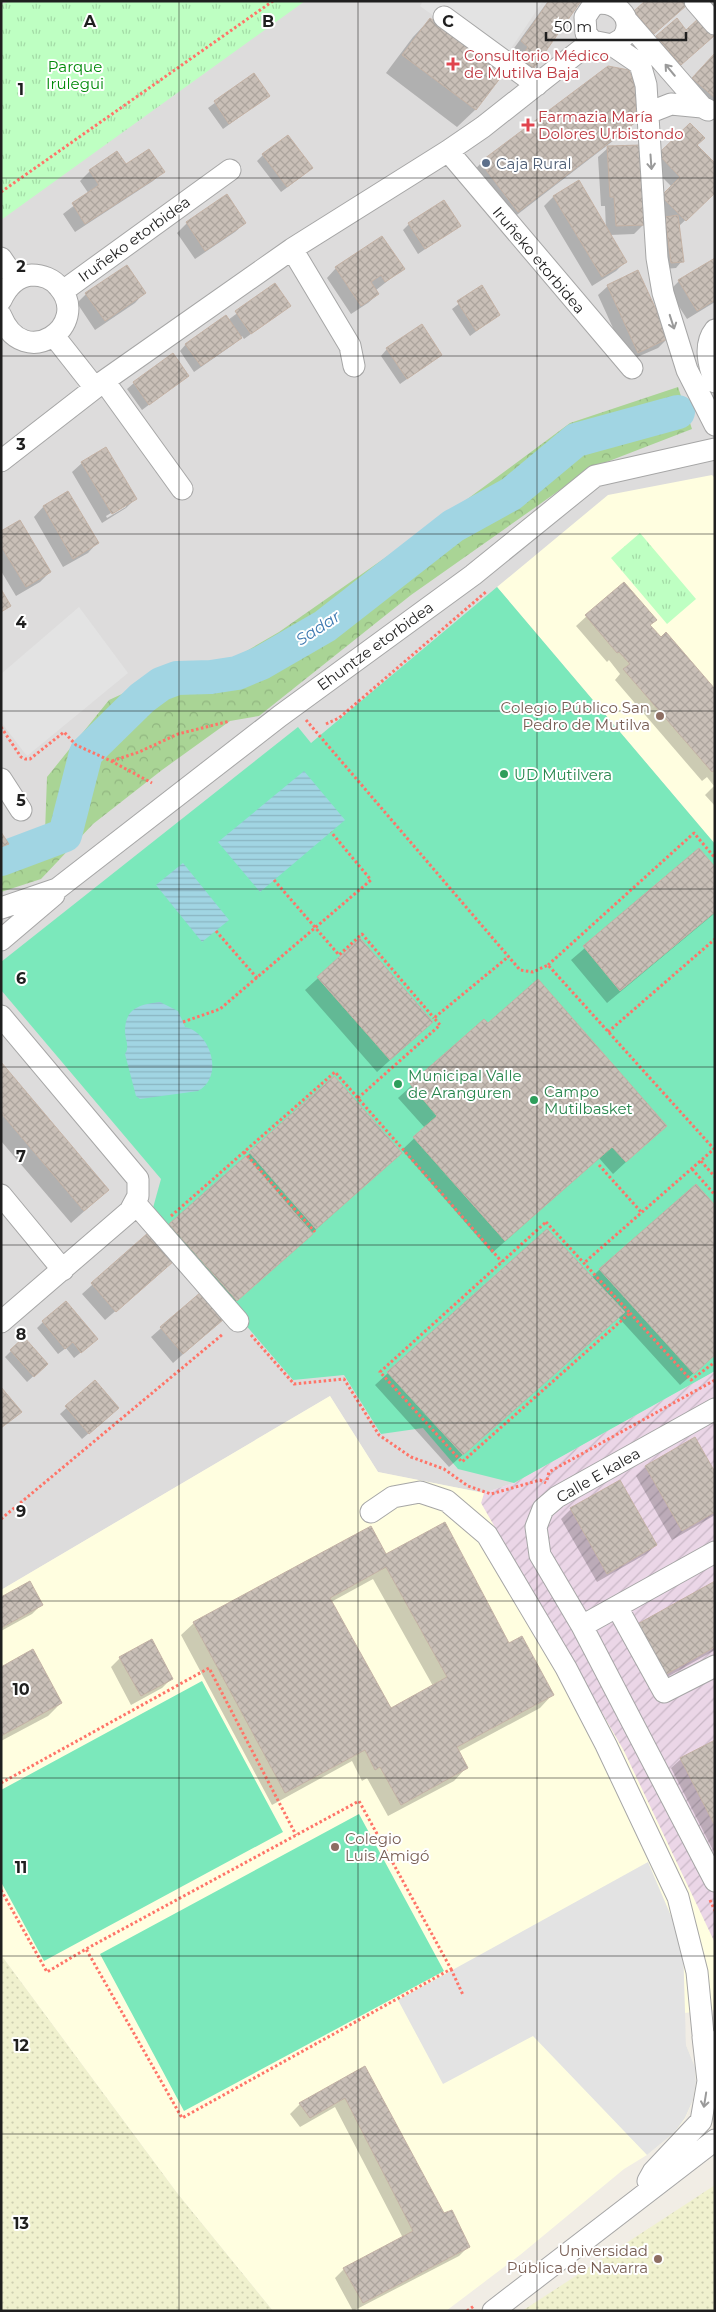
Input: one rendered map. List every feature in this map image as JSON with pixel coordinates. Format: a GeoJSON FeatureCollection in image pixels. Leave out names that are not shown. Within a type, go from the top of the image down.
{"type":"FeatureCollection","features":[{"type":"Feature","properties":{"kind":"street"},"geometry":{"type":"LineString","coordinates":[[708,111],[623,9],[603,1],[593,3],[585,17],[586,33],[640,64],[646,85],[657,258],[663,293],[687,370],[715,425]]}},
{"type":"Feature","properties":{"kind":"street"},"geometry":{"type":"LineString","coordinates":[[695,1],[715,24]]}},
{"type":"Feature","properties":{"kind":"street"},"geometry":{"type":"LineString","coordinates":[[1,461],[100,385],[292,249],[448,151],[538,85],[602,43],[624,37],[623,9]]}},
{"type":"Feature","properties":{"kind":"street"},"geometry":{"type":"LineString","coordinates":[[444,17],[538,85]]}},
{"type":"Feature","properties":{"kind":"street"},"geometry":{"type":"LineString","coordinates":[[648,113],[671,104],[708,111]]}},
{"type":"Feature","properties":{"kind":"street","name":"Iruñeko etorbidea"},"geometry":{"type":"LineString","coordinates":[[448,151],[632,368]]}},
{"type":"Feature","properties":{"kind":"street","name":"Iruñeko etorbidea"},"geometry":{"type":"LineString","coordinates":[[63,291],[230,170]]}},
{"type":"Feature","properties":{"kind":"street"},"geometry":{"type":"LineString","coordinates":[[292,249],[350,346],[354,366]]}},
{"type":"Feature","properties":{"kind":"street"},"geometry":{"type":"LineString","coordinates":[[1,258],[16,280]]}},
{"type":"Feature","properties":{"kind":"street"},"geometry":{"type":"LineString","coordinates":[[1,300],[7,288],[16,280],[29,275],[39,275],[54,282],[63,291],[68,308],[65,324],[54,336],[39,343],[25,342],[14,336],[3,326]]}},
{"type":"Feature","properties":{"kind":"street"},"geometry":{"type":"LineString","coordinates":[[715,330],[711,336],[708,358],[715,382]]}},
{"type":"Feature","properties":{"kind":"street"},"geometry":{"type":"LineString","coordinates":[[54,336],[100,385],[182,489]]}},
{"type":"Feature","properties":{"kind":"street"},"geometry":{"type":"LineString","coordinates":[[715,437],[715,450]]}},
{"type":"Feature","properties":{"kind":"street","name":"Ehuntze etorbidea"},"geometry":{"type":"LineString","coordinates":[[1,908],[57,889],[280,716],[473,575],[595,476],[715,450]]}},
{"type":"Feature","properties":{"kind":"street"},"geometry":{"type":"LineString","coordinates":[[1,779],[21,810]]}},
{"type":"Feature","properties":{"kind":"street","name":"Ehuntze etorbidea"},"geometry":{"type":"LineString","coordinates":[[1,940],[54,895],[57,889]]}},
{"type":"Feature","properties":{"kind":"street"},"geometry":{"type":"LineString","coordinates":[[1,1322],[130,1211],[136,1200],[138,1179],[3,1023]]}},
{"type":"Feature","properties":{"kind":"street"},"geometry":{"type":"LineString","coordinates":[[1,1195],[63,1270]]}},
{"type":"Feature","properties":{"kind":"street"},"geometry":{"type":"LineString","coordinates":[[136,1200],[238,1321]]}},
{"type":"Feature","properties":{"kind":"street","name":"Calle E kalea"},"geometry":{"type":"LineString","coordinates":[[715,1409],[552,1490],[536,1527],[540,1555],[582,1626],[715,1881]]}},
{"type":"Feature","properties":{"kind":"street"},"geometry":{"type":"LineString","coordinates":[[371,1512],[394,1497],[420,1492],[447,1501],[487,1535],[566,1668],[606,1745],[665,1885],[678,1897],[682,1930],[697,1972],[708,2081],[701,2121],[653,2172],[638,2198]]}},
{"type":"Feature","properties":{"kind":"street"},"geometry":{"type":"LineString","coordinates":[[582,1626],[715,1552]]}},
{"type":"Feature","properties":{"kind":"street"},"geometry":{"type":"LineString","coordinates":[[617,1607],[664,1692],[715,1666]]}},
{"type":"Feature","properties":{"kind":"street"},"geometry":{"type":"LineString","coordinates":[[703,2034],[715,2052]]}},
{"type":"Feature","properties":{"kind":"street"},"geometry":{"type":"LineString","coordinates":[[493,2311],[715,2140]]}},
{"type":"Feature","properties":{"kind":"path"},"geometry":{"type":"LineString","coordinates":[[1,192],[273,1]]}},
{"type":"Feature","properties":{"kind":"path","name":"Ehuntze etorbidea"},"geometry":{"type":"LineString","coordinates":[[326,724],[339,718],[494,586]]}},
{"type":"Feature","properties":{"kind":"path"},"geometry":{"type":"LineString","coordinates":[[303,717],[520,970],[533,972],[548,965],[694,833],[715,858]]}},
{"type":"Feature","properties":{"kind":"path"},"geometry":{"type":"LineString","coordinates":[[112,761],[139,752],[178,734],[230,721]]}},
{"type":"Feature","properties":{"kind":"path"},"geometry":{"type":"LineString","coordinates":[[1,727],[20,757],[25,760],[30,759],[64,732],[76,745],[112,761],[152,783]]}},
{"type":"Feature","properties":{"kind":"path"},"geometry":{"type":"LineString","coordinates":[[183,1022],[220,1009],[372,880],[331,832]]}},
{"type":"Feature","properties":{"kind":"path"},"geometry":{"type":"LineString","coordinates":[[274,880],[339,955],[362,934],[440,1025],[358,1098]]}},
{"type":"Feature","properties":{"kind":"path"},"geometry":{"type":"LineString","coordinates":[[216,931],[257,978]]}},
{"type":"Feature","properties":{"kind":"path"},"geometry":{"type":"LineString","coordinates":[[608,1032],[715,939]]}},
{"type":"Feature","properties":{"kind":"path"},"geometry":{"type":"LineString","coordinates":[[434,1018],[508,957]]}},
{"type":"Feature","properties":{"kind":"path"},"geometry":{"type":"LineString","coordinates":[[548,965],[714,1149],[584,1263]]}},
{"type":"Feature","properties":{"kind":"path"},"geometry":{"type":"LineString","coordinates":[[167,1220],[335,1072],[502,1262]]}},
{"type":"Feature","properties":{"kind":"path"},"geometry":{"type":"LineString","coordinates":[[244,1152],[315,1232]]}},
{"type":"Feature","properties":{"kind":"path"},"geometry":{"type":"LineString","coordinates":[[701,1162],[715,1177]]}},
{"type":"Feature","properties":{"kind":"path"},"geometry":{"type":"LineString","coordinates":[[599,1165],[642,1213]]}},
{"type":"Feature","properties":{"kind":"path"},"geometry":{"type":"LineString","coordinates":[[692,1169],[715,1195]]}},
{"type":"Feature","properties":{"kind":"path"},"geometry":{"type":"LineString","coordinates":[[630,1313],[462,1462],[380,1372],[546,1222],[630,1313],[691,1380],[715,1362]]}},
{"type":"Feature","properties":{"kind":"path"},"geometry":{"type":"LineString","coordinates":[[1,1519],[238,1321],[294,1384],[344,1379],[379,1434],[411,1457],[444,1470],[468,1486],[491,1494],[540,1480],[552,1490]]}},
{"type":"Feature","properties":{"kind":"path","name":"Calle E kalea"},"geometry":{"type":"LineString","coordinates":[[552,1490],[549,1472],[715,1380]]}},
{"type":"Feature","properties":{"kind":"path"},"geometry":{"type":"LineString","coordinates":[[1,1783],[209,1668],[296,1835]]}},
{"type":"Feature","properties":{"kind":"path"},"geometry":{"type":"LineString","coordinates":[[1,1890],[47,1972],[359,1801],[451,1969],[463,1995]]}},
{"type":"Feature","properties":{"kind":"path"},"geometry":{"type":"LineString","coordinates":[[86,1949],[182,2118],[451,1969]]}},
{"type":"Feature","properties":{"kind":"shaded area"},"geometry":{"type":"Polygon","coordinates":[[[1,1],[715,1],[715,1371],[514,1483],[484,1493],[378,1472],[330,1396],[1,1590],[1,1]]]}},
{"type":"Feature","properties":{"kind":"shaded area"},"geometry":{"type":"Polygon","coordinates":[[[423,1],[543,1],[510,50],[534,68],[522,79],[420,6],[423,1]]]}},
{"type":"Feature","properties":{"kind":"shaded area","name":"Colegio Público San Pedro de Mutilva"},"geometry":{"type":"Polygon","coordinates":[[[712,475],[715,478],[715,844],[497,587],[608,495],[712,475]]]}},
{"type":"Feature","properties":{"kind":"shaded area"},"geometry":{"type":"Polygon","coordinates":[[[79,607],[128,673],[27,756],[1,722],[1,674],[79,607]]]}},
{"type":"Feature","properties":{"kind":"shaded area"},"geometry":{"type":"Polygon","coordinates":[[[715,1371],[715,1963],[481,1503],[484,1493],[514,1483],[715,1371]]]}},
{"type":"Feature","properties":{"kind":"shaded area","name":"Colegio Luis Amigó"},"geometry":{"type":"Polygon","coordinates":[[[330,1396],[378,1472],[484,1493],[481,1503],[624,1751],[715,1943],[715,2010],[684,2013],[686,2045],[695,2067],[696,2082],[693,2100],[685,2119],[674,2133],[647,2155],[624,2169],[520,2255],[446,2311],[273,2311],[177,2193],[1,1955],[1,1590],[330,1396]]]}},
{"type":"Feature","properties":{"kind":"shaded area"},"geometry":{"type":"Polygon","coordinates":[[[648,1862],[683,1944],[686,2045],[695,2067],[696,2082],[693,2100],[685,2118],[674,2133],[647,2155],[533,2036],[443,2084],[398,2000],[648,1862]]]}},
{"type":"Feature","properties":{"kind":"shaded area"},"geometry":{"type":"Polygon","coordinates":[[[1,1955],[177,2193],[273,2311],[1,2311],[1,1955]]]}},
{"type":"Feature","properties":{"kind":"shaded area","name":"Universidad Pública de Navarra"},"geometry":{"type":"Polygon","coordinates":[[[715,2185],[715,2311],[522,2311],[680,2208],[715,2185]]]}},
{"type":"Feature","properties":{"kind":"green space","name":"Parque Irulegui"},"geometry":{"type":"Polygon","coordinates":[[[12,1],[305,1],[1,220],[1,4],[12,1]]]}},
{"type":"Feature","properties":{"kind":"green space"},"geometry":{"type":"Polygon","coordinates":[[[678,387],[692,429],[591,468],[411,595],[259,716],[230,721],[162,770],[93,824],[41,879],[1,892],[1,853],[45,832],[47,777],[109,700],[172,671],[214,670],[279,632],[439,520],[570,423],[678,387]]]}},
{"type":"Feature","properties":{"kind":"green space"},"geometry":{"type":"Polygon","coordinates":[[[640,533],[696,599],[667,624],[611,558],[640,533]]]}},
{"type":"Feature","properties":{"kind":"green space","name":"Municipal Valle de Aranguren"},"geometry":{"type":"Polygon","coordinates":[[[497,587],[715,844],[715,1371],[514,1483],[458,1469],[423,1428],[381,1434],[344,1375],[293,1380],[151,1215],[161,1179],[1,990],[1,962],[298,727],[311,743],[497,587]]]}},
{"type":"Feature","properties":{"kind":"green space"},"geometry":{"type":"Polygon","coordinates":[[[202,1681],[283,1832],[44,1961],[1,1882],[1,1790],[202,1681]]]}},
{"type":"Feature","properties":{"kind":"green space"},"geometry":{"type":"Polygon","coordinates":[[[359,1814],[444,1971],[184,2111],[100,1954],[359,1814]]]}},
{"type":"Feature","properties":{"kind":"water"},"geometry":{"type":"Polygon","coordinates":[[[304,771],[345,820],[260,892],[218,842],[304,771]]]}},
{"type":"Feature","properties":{"kind":"water"},"geometry":{"type":"Polygon","coordinates":[[[183,863],[229,920],[202,942],[156,885],[183,863]]]}},
{"type":"Feature","properties":{"kind":"water"},"geometry":{"type":"Polygon","coordinates":[[[160,1002],[178,1011],[185,1027],[194,1031],[207,1045],[211,1055],[211,1075],[206,1084],[198,1091],[140,1099],[136,1096],[125,1054],[127,1046],[126,1023],[131,1012],[136,1008],[160,1002]]]}},
{"type":"Feature","properties":{"kind":"building"},"geometry":{"type":"Polygon","coordinates":[[[549,1],[581,1],[534,68],[520,58],[528,47],[521,41],[549,1]]]}},
{"type":"Feature","properties":{"kind":"building"},"geometry":{"type":"Polygon","coordinates":[[[645,1],[684,1],[687,5],[654,34],[634,11],[645,1]]]}},
{"type":"Feature","properties":{"kind":"building","name":"Consultorio Médico de Mutilva Baja"},"geometry":{"type":"Polygon","coordinates":[[[430,18],[504,73],[476,110],[402,55],[430,18]]]}},
{"type":"Feature","properties":{"kind":"building"},"geometry":{"type":"Polygon","coordinates":[[[677,18],[686,30],[699,18],[714,36],[681,65],[656,36],[677,18]]]}},
{"type":"Feature","properties":{"kind":"building"},"geometry":{"type":"Polygon","coordinates":[[[715,53],[715,98],[692,78],[715,53]]]}},
{"type":"Feature","properties":{"kind":"building"},"geometry":{"type":"Polygon","coordinates":[[[608,66],[629,70],[636,89],[636,122],[518,212],[480,162],[608,66]]]}},
{"type":"Feature","properties":{"kind":"building"},"geometry":{"type":"Polygon","coordinates":[[[254,73],[270,96],[229,124],[214,101],[254,73]]]}},
{"type":"Feature","properties":{"kind":"building"},"geometry":{"type":"Polygon","coordinates":[[[690,123],[705,138],[697,145],[715,163],[715,193],[686,221],[661,196],[680,177],[658,154],[690,123]]]}},
{"type":"Feature","properties":{"kind":"building"},"geometry":{"type":"Polygon","coordinates":[[[288,135],[313,168],[287,187],[262,154],[288,135]]]}},
{"type":"Feature","properties":{"kind":"building"},"geometry":{"type":"Polygon","coordinates":[[[642,145],[645,225],[616,226],[614,197],[610,197],[607,146],[642,145]]]}},
{"type":"Feature","properties":{"kind":"building"},"geometry":{"type":"Polygon","coordinates":[[[149,149],[165,172],[85,224],[72,203],[99,185],[89,170],[117,151],[126,164],[149,149]]]}},
{"type":"Feature","properties":{"kind":"building"},"geometry":{"type":"Polygon","coordinates":[[[579,180],[627,262],[602,277],[553,196],[579,180]]]}},
{"type":"Feature","properties":{"kind":"building"},"geometry":{"type":"Polygon","coordinates":[[[227,194],[246,223],[205,251],[186,222],[227,194]]]}},
{"type":"Feature","properties":{"kind":"building"},"geometry":{"type":"Polygon","coordinates":[[[444,200],[461,226],[425,249],[408,223],[444,200]]]}},
{"type":"Feature","properties":{"kind":"building"},"geometry":{"type":"Polygon","coordinates":[[[678,215],[684,262],[671,263],[665,217],[678,215]]]}},
{"type":"Feature","properties":{"kind":"building"},"geometry":{"type":"Polygon","coordinates":[[[382,236],[405,269],[385,282],[381,275],[371,282],[379,294],[361,306],[335,267],[382,236]]]}},
{"type":"Feature","properties":{"kind":"building"},"geometry":{"type":"Polygon","coordinates":[[[715,258],[715,300],[697,311],[678,280],[715,258]]]}},
{"type":"Feature","properties":{"kind":"building"},"geometry":{"type":"Polygon","coordinates":[[[127,265],[146,293],[105,321],[85,293],[127,265]]]}},
{"type":"Feature","properties":{"kind":"building"},"geometry":{"type":"Polygon","coordinates":[[[638,270],[669,338],[638,353],[607,285],[638,270]]]}},
{"type":"Feature","properties":{"kind":"building"},"geometry":{"type":"Polygon","coordinates":[[[275,283],[291,306],[251,334],[235,311],[275,283]]]}},
{"type":"Feature","properties":{"kind":"building"},"geometry":{"type":"Polygon","coordinates":[[[482,285],[500,315],[476,331],[457,301],[482,285]]]}},
{"type":"Feature","properties":{"kind":"building"},"geometry":{"type":"Polygon","coordinates":[[[226,315],[242,338],[201,366],[185,344],[226,315]]]}},
{"type":"Feature","properties":{"kind":"building"},"geometry":{"type":"Polygon","coordinates":[[[422,324],[442,355],[407,379],[386,348],[422,324]]]}},
{"type":"Feature","properties":{"kind":"building"},"geometry":{"type":"Polygon","coordinates":[[[173,353],[189,376],[149,405],[133,382],[173,353]]]}},
{"type":"Feature","properties":{"kind":"building"},"geometry":{"type":"Polygon","coordinates":[[[106,447],[137,499],[112,514],[81,462],[106,447]]]}},
{"type":"Feature","properties":{"kind":"building"},"geometry":{"type":"Polygon","coordinates":[[[68,491],[99,543],[73,559],[43,506],[68,491]]]}},
{"type":"Feature","properties":{"kind":"building"},"geometry":{"type":"Polygon","coordinates":[[[20,520],[51,572],[26,587],[1,546],[1,531],[20,520]]]}},
{"type":"Feature","properties":{"kind":"building"},"geometry":{"type":"Polygon","coordinates":[[[624,582],[657,620],[650,625],[661,637],[666,632],[715,689],[715,770],[712,772],[623,669],[630,664],[619,652],[617,653],[585,615],[624,582]]]}},
{"type":"Feature","properties":{"kind":"building"},"geometry":{"type":"Polygon","coordinates":[[[1,589],[11,606],[1,612],[1,589]]]}},
{"type":"Feature","properties":{"kind":"building"},"geometry":{"type":"Polygon","coordinates":[[[1,832],[9,844],[1,847],[1,832]]]}},
{"type":"Feature","properties":{"kind":"building"},"geometry":{"type":"Polygon","coordinates":[[[699,848],[715,867],[715,912],[620,991],[583,946],[699,848]]]}},
{"type":"Feature","properties":{"kind":"building"},"geometry":{"type":"Polygon","coordinates":[[[360,938],[433,1022],[390,1060],[317,977],[360,938]]]}},
{"type":"Feature","properties":{"kind":"building","name":"Campo Mutilbasket"},"geometry":{"type":"Polygon","coordinates":[[[538,979],[667,1126],[626,1162],[612,1147],[505,1241],[413,1137],[437,1116],[410,1084],[484,1019],[488,1023],[538,979]]]}},
{"type":"Feature","properties":{"kind":"building"},"geometry":{"type":"Polygon","coordinates":[[[1,1062],[109,1190],[84,1211],[1,1113],[1,1062]]]}},
{"type":"Feature","properties":{"kind":"building"},"geometry":{"type":"Polygon","coordinates":[[[334,1076],[402,1153],[316,1229],[249,1152],[334,1076]]]}},
{"type":"Feature","properties":{"kind":"building"},"geometry":{"type":"Polygon","coordinates":[[[246,1156],[313,1234],[237,1301],[169,1224],[246,1156]]]}},
{"type":"Feature","properties":{"kind":"building"},"geometry":{"type":"Polygon","coordinates":[[[696,1184],[715,1205],[715,1355],[694,1374],[599,1269],[696,1184]]]}},
{"type":"Feature","properties":{"kind":"building"},"geometry":{"type":"Polygon","coordinates":[[[547,1229],[625,1312],[463,1455],[387,1372],[547,1229]]]}},
{"type":"Feature","properties":{"kind":"building"},"geometry":{"type":"Polygon","coordinates":[[[149,1232],[174,1261],[116,1312],[91,1283],[149,1232]]]}},
{"type":"Feature","properties":{"kind":"building"},"geometry":{"type":"Polygon","coordinates":[[[201,1292],[224,1319],[183,1354],[160,1327],[201,1292]]]}},
{"type":"Feature","properties":{"kind":"building"},"geometry":{"type":"Polygon","coordinates":[[[66,1301],[98,1339],[81,1353],[73,1342],[65,1349],[42,1321],[66,1301]]]}},
{"type":"Feature","properties":{"kind":"building"},"geometry":{"type":"Polygon","coordinates":[[[24,1337],[48,1364],[34,1377],[10,1350],[24,1337]]]}},
{"type":"Feature","properties":{"kind":"building"},"geometry":{"type":"Polygon","coordinates":[[[95,1380],[119,1408],[89,1434],[65,1406],[95,1380]]]}},
{"type":"Feature","properties":{"kind":"building"},"geometry":{"type":"Polygon","coordinates":[[[1,1387],[22,1412],[1,1428],[1,1387]]]}},
{"type":"Feature","properties":{"kind":"building"},"geometry":{"type":"Polygon","coordinates":[[[695,1437],[715,1472],[715,1512],[682,1531],[645,1466],[695,1437]]]}},
{"type":"Feature","properties":{"kind":"building"},"geometry":{"type":"Polygon","coordinates":[[[620,1480],[657,1545],[607,1574],[570,1508],[620,1480]]]}},
{"type":"Feature","properties":{"kind":"building"},"geometry":{"type":"Polygon","coordinates":[[[445,1522],[509,1643],[522,1636],[554,1695],[457,1747],[468,1768],[401,1805],[380,1767],[375,1770],[365,1750],[285,1793],[193,1622],[371,1526],[386,1554],[445,1522]],[[386,1567],[330,1598],[391,1708],[447,1677],[386,1567]]]}},
{"type":"Feature","properties":{"kind":"building"},"geometry":{"type":"Polygon","coordinates":[[[30,1581],[43,1605],[1,1628],[1,1597],[30,1581]]]}},
{"type":"Feature","properties":{"kind":"building"},"geometry":{"type":"Polygon","coordinates":[[[715,1581],[715,1647],[663,1676],[634,1626],[715,1581]]]}},
{"type":"Feature","properties":{"kind":"building"},"geometry":{"type":"Polygon","coordinates":[[[152,1639],[173,1679],[141,1696],[119,1657],[152,1639]]]}},
{"type":"Feature","properties":{"kind":"building"},"geometry":{"type":"Polygon","coordinates":[[[33,1649],[62,1703],[1,1736],[1,1667],[33,1649]]]}},
{"type":"Feature","properties":{"kind":"building"},"geometry":{"type":"Polygon","coordinates":[[[715,1740],[715,1826],[680,1758],[715,1740]]]}},
{"type":"Feature","properties":{"kind":"building"},"geometry":{"type":"Polygon","coordinates":[[[365,2066],[444,2213],[452,2210],[470,2247],[363,2303],[343,2268],[413,2231],[345,2098],[310,2118],[299,2103],[365,2066]]]}},
{"type":"Feature","properties":{"kind":"waterway","name":"Sadar"},"geometry":{"type":"LineString","coordinates":[[1,859],[65,835],[86,753],[142,698],[161,684],[177,678],[211,677],[237,673],[261,663],[325,626],[453,526],[511,494],[576,440],[678,412]]}},
{"type":"Feature","properties":{"kind":"place","name":"Consultorio Médico de Mutilva Baja"},"geometry":{"type":"Point","coordinates":[453,64]}},
{"type":"Feature","properties":{"kind":"place","name":"Farmazia María Dolores Urbistondo"},"geometry":{"type":"Point","coordinates":[528,125]}},
{"type":"Feature","properties":{"kind":"place","name":"Caja Rural"},"geometry":{"type":"Point","coordinates":[486,163]}},
{"type":"Feature","properties":{"kind":"place","name":"Colegio Público San Pedro de Mutilva"},"geometry":{"type":"Point","coordinates":[660,716]}},
{"type":"Feature","properties":{"kind":"place","name":"UD Mutilvera"},"geometry":{"type":"Point","coordinates":[504,774]}},
{"type":"Feature","properties":{"kind":"place","name":"Municipal Valle de Aranguren"},"geometry":{"type":"Point","coordinates":[398,1084]}},
{"type":"Feature","properties":{"kind":"place","name":"Campo Mutilbasket"},"geometry":{"type":"Point","coordinates":[534,1100]}},
{"type":"Feature","properties":{"kind":"place","name":"Colegio Luis Amigó"},"geometry":{"type":"Point","coordinates":[335,1847]}},
{"type":"Feature","properties":{"kind":"place","name":"Universidad Pública de Navarra"},"geometry":{"type":"Point","coordinates":[658,2259]}}]}
